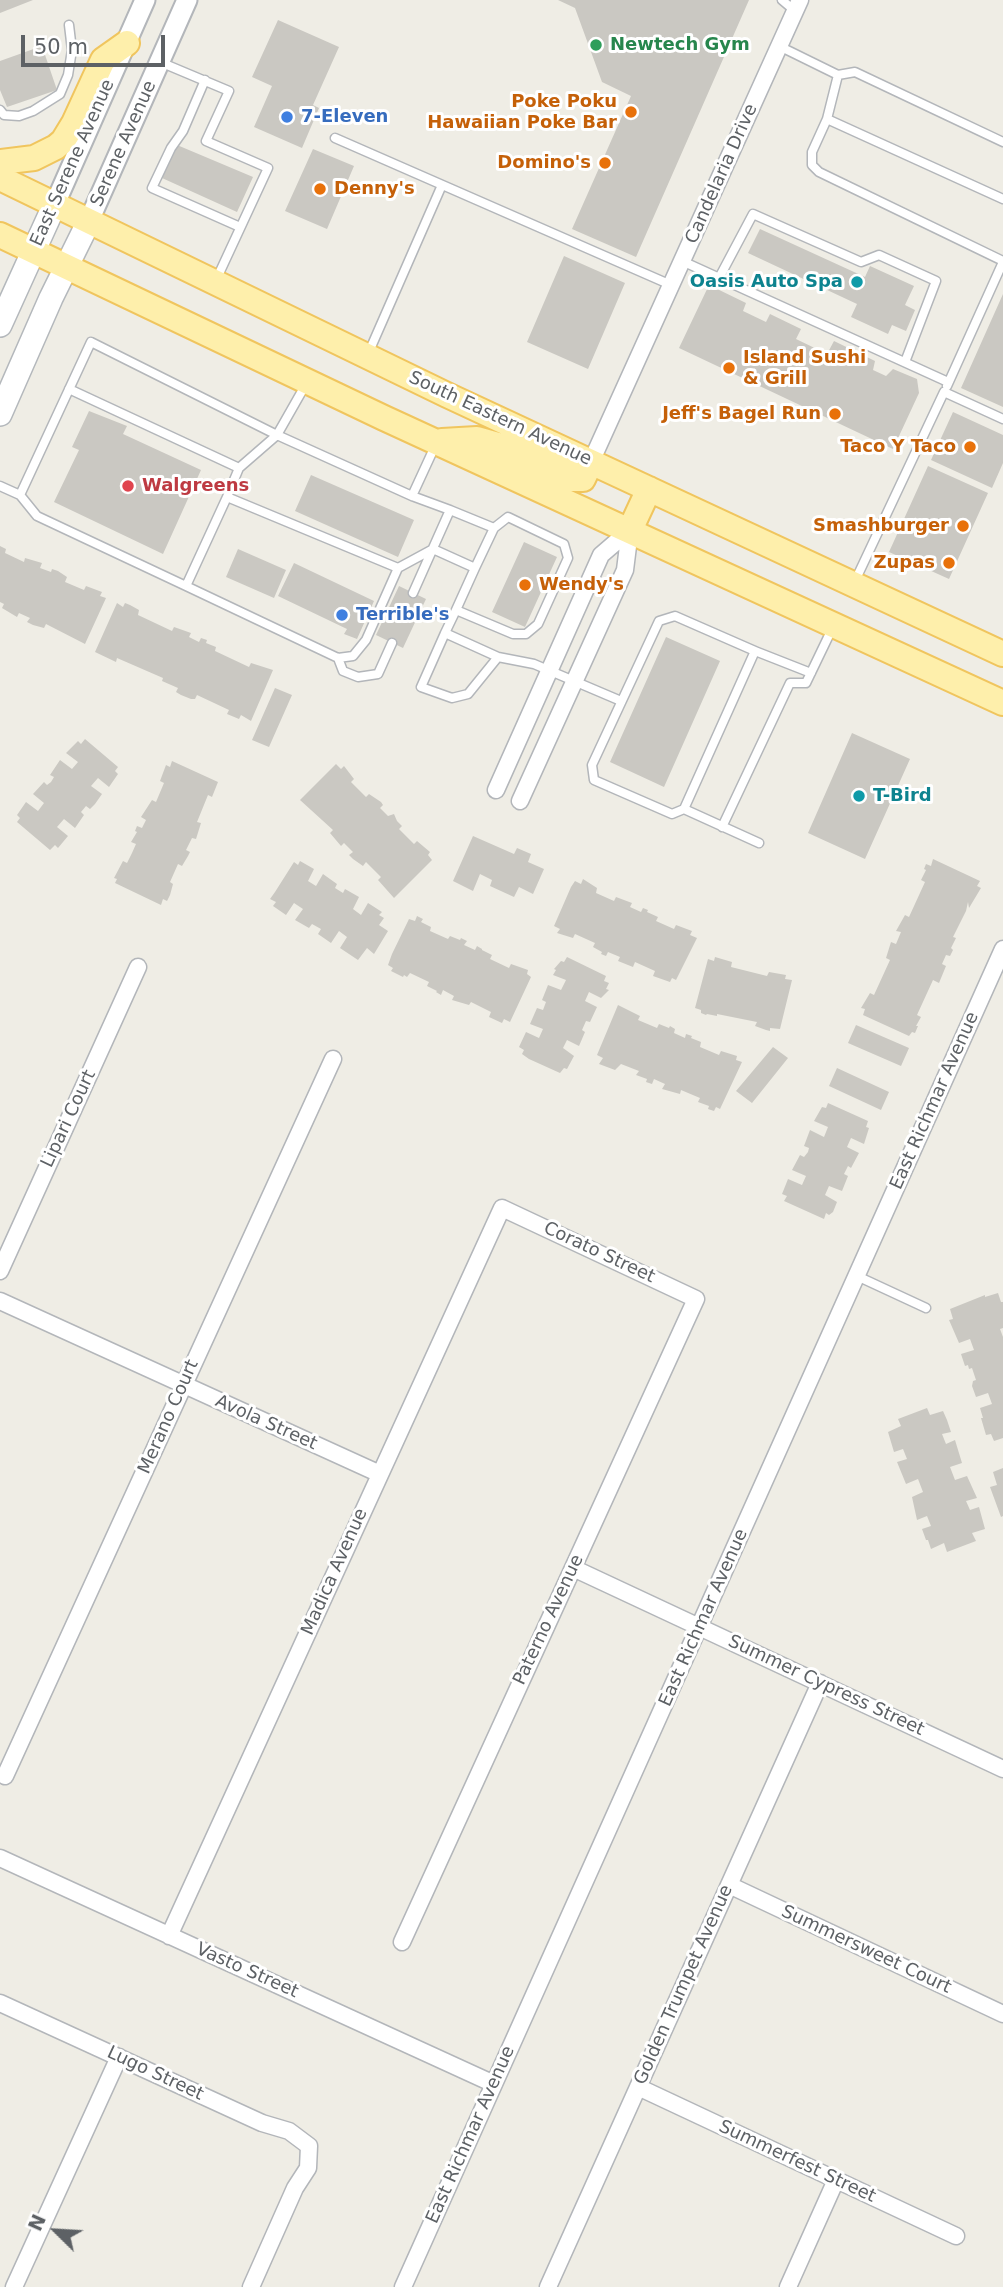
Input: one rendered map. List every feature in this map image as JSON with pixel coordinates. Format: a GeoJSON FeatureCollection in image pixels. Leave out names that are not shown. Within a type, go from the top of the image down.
{"type":"FeatureCollection","features":[{"type":"Feature","properties":{"kind":"main road"},"geometry":{"type":"LineString","coordinates":[[0,162],[34,158],[63,141],[103,60],[127,43]]}},
{"type":"Feature","properties":{"kind":"main road","name":"South Eastern Avenue"},"geometry":{"type":"LineString","coordinates":[[0,178],[366,356],[1003,654]]}},
{"type":"Feature","properties":{"kind":"main road","name":"East Serene Avenue"},"geometry":{"type":"LineString","coordinates":[[0,325],[54,206]]}},
{"type":"Feature","properties":{"kind":"main road","name":"Serene Avenue"},"geometry":{"type":"LineString","coordinates":[[71,258],[89,223]]}},
{"type":"Feature","properties":{"kind":"main road"},"geometry":{"type":"LineString","coordinates":[[0,235],[33,252],[71,258],[307,382],[1003,703]]}},
{"type":"Feature","properties":{"kind":"main road"},"geometry":{"type":"LineString","coordinates":[[0,414],[71,258]]}},
{"type":"Feature","properties":{"kind":"main road"},"geometry":{"type":"LineString","coordinates":[[437,442],[477,439],[498,445],[571,479],[583,479],[591,462]]}},
{"type":"Feature","properties":{"kind":"main road"},"geometry":{"type":"LineString","coordinates":[[630,530],[649,489]]}},
{"type":"Feature","properties":{"kind":"street","name":"East Serene Avenue"},"geometry":{"type":"LineString","coordinates":[[54,206],[145,0]]}},
{"type":"Feature","properties":{"kind":"street","name":"Serene Avenue"},"geometry":{"type":"LineString","coordinates":[[89,223],[187,0]]}},
{"type":"Feature","properties":{"kind":"street","name":"Candelaria Drive"},"geometry":{"type":"LineString","coordinates":[[591,462],[779,46],[793,4]]}},
{"type":"Feature","properties":{"kind":"street"},"geometry":{"type":"LineString","coordinates":[[496,790],[601,555],[630,530]]}},
{"type":"Feature","properties":{"kind":"street"},"geometry":{"type":"LineString","coordinates":[[520,801],[625,570],[630,530]]}},
{"type":"Feature","properties":{"kind":"street","name":"East Richmar Avenue"},"geometry":{"type":"LineString","coordinates":[[403,2287],[1003,948]]}},
{"type":"Feature","properties":{"kind":"street","name":"Lipari Court"},"geometry":{"type":"LineString","coordinates":[[0,1271],[138,967]]}},
{"type":"Feature","properties":{"kind":"street","name":"Merano Court"},"geometry":{"type":"LineString","coordinates":[[5,1776],[333,1059]]}},
{"type":"Feature","properties":{"kind":"street","name":"Corato Street"},"geometry":{"type":"LineString","coordinates":[[502,1208],[696,1299]]}},
{"type":"Feature","properties":{"kind":"street","name":"Madica Avenue"},"geometry":{"type":"LineString","coordinates":[[169,1936],[502,1208]]}},
{"type":"Feature","properties":{"kind":"street","name":"Paterno Avenue"},"geometry":{"type":"LineString","coordinates":[[402,1942],[696,1299]]}},
{"type":"Feature","properties":{"kind":"street","name":"Avola Street"},"geometry":{"type":"LineString","coordinates":[[0,1301],[380,1474]]}},
{"type":"Feature","properties":{"kind":"street","name":"Summer Cypress Street"},"geometry":{"type":"LineString","coordinates":[[573,1568],[1003,1769]]}},
{"type":"Feature","properties":{"kind":"street","name":"Golden Trumpet Avenue"},"geometry":{"type":"LineString","coordinates":[[548,2287],[820,1683]]}},
{"type":"Feature","properties":{"kind":"street","name":"Vasto Street"},"geometry":{"type":"LineString","coordinates":[[0,1858],[494,2084]]}},
{"type":"Feature","properties":{"kind":"street","name":"Summersweet Court"},"geometry":{"type":"LineString","coordinates":[[729,1885],[1003,2014]]}},
{"type":"Feature","properties":{"kind":"street","name":"Lugo Street"},"geometry":{"type":"LineString","coordinates":[[0,2003],[262,2123],[289,2132],[309,2146],[308,2168],[295,2188],[251,2287]]}},
{"type":"Feature","properties":{"kind":"street"},"geometry":{"type":"LineString","coordinates":[[14,2287],[119,2057]]}},
{"type":"Feature","properties":{"kind":"street","name":"Summerfest Street"},"geometry":{"type":"LineString","coordinates":[[638,2087],[956,2236]]}},
{"type":"Feature","properties":{"kind":"street"},"geometry":{"type":"LineString","coordinates":[[788,2287],[836,2180]]}},
{"type":"Feature","properties":{"kind":"lane"},"geometry":{"type":"LineString","coordinates":[[0,110],[4,115],[19,116],[33,111],[60,94],[68,75],[72,50],[69,25]]}},
{"type":"Feature","properties":{"kind":"lane"},"geometry":{"type":"LineString","coordinates":[[779,46],[838,75],[855,72],[1003,142]]}},
{"type":"Feature","properties":{"kind":"lane"},"geometry":{"type":"LineString","coordinates":[[160,62],[229,91],[206,141],[268,168],[215,284]]}},
{"type":"Feature","properties":{"kind":"lane"},"geometry":{"type":"LineString","coordinates":[[838,75],[827,119],[812,152],[812,165],[819,172],[1003,262],[853,584]]}},
{"type":"Feature","properties":{"kind":"lane"},"geometry":{"type":"LineString","coordinates":[[205,80],[183,131],[171,148],[152,188],[240,228]]}},
{"type":"Feature","properties":{"kind":"lane"},"geometry":{"type":"LineString","coordinates":[[827,119],[1003,199]]}},
{"type":"Feature","properties":{"kind":"lane"},"geometry":{"type":"LineString","coordinates":[[335,138],[671,285]]}},
{"type":"Feature","properties":{"kind":"lane"},"geometry":{"type":"LineString","coordinates":[[366,356],[442,185]]}},
{"type":"Feature","properties":{"kind":"lane"},"geometry":{"type":"LineString","coordinates":[[719,278],[753,214],[861,262],[879,255],[936,281],[905,362]]}},
{"type":"Feature","properties":{"kind":"lane"},"geometry":{"type":"LineString","coordinates":[[682,261],[948,382]]}},
{"type":"Feature","properties":{"kind":"lane"},"geometry":{"type":"LineString","coordinates":[[20,495],[91,342],[277,435],[412,496],[494,528]]}},
{"type":"Feature","properties":{"kind":"lane"},"geometry":{"type":"LineString","coordinates":[[186,586],[239,468],[277,435],[307,382]]}},
{"type":"Feature","properties":{"kind":"lane"},"geometry":{"type":"LineString","coordinates":[[69,389],[239,468]]}},
{"type":"Feature","properties":{"kind":"lane"},"geometry":{"type":"LineString","coordinates":[[944,392],[1003,419]]}},
{"type":"Feature","properties":{"kind":"lane"},"geometry":{"type":"LineString","coordinates":[[412,496],[437,442]]}},
{"type":"Feature","properties":{"kind":"lane"},"geometry":{"type":"LineString","coordinates":[[0,486],[20,495],[37,516],[338,658],[354,656],[366,640],[398,568],[433,549]]}},
{"type":"Feature","properties":{"kind":"lane"},"geometry":{"type":"LineString","coordinates":[[227,498],[398,568]]}},
{"type":"Feature","properties":{"kind":"lane"},"geometry":{"type":"LineString","coordinates":[[413,593],[450,510]]}},
{"type":"Feature","properties":{"kind":"lane"},"geometry":{"type":"LineString","coordinates":[[456,610],[513,634],[526,634],[538,624],[568,558],[564,544],[508,517],[494,528],[445,633],[421,687],[452,698],[468,694],[498,657]]}},
{"type":"Feature","properties":{"kind":"lane"},"geometry":{"type":"LineString","coordinates":[[433,549],[475,568]]}},
{"type":"Feature","properties":{"kind":"lane"},"geometry":{"type":"LineString","coordinates":[[755,651],[684,809],[671,814],[594,780],[592,765],[659,621],[675,616],[811,673]]}},
{"type":"Feature","properties":{"kind":"lane"},"geometry":{"type":"LineString","coordinates":[[722,827],[790,682],[806,682],[834,624]]}},
{"type":"Feature","properties":{"kind":"lane"},"geometry":{"type":"LineString","coordinates":[[445,633],[498,657],[534,664],[621,701]]}},
{"type":"Feature","properties":{"kind":"lane"},"geometry":{"type":"LineString","coordinates":[[338,658],[343,670],[358,677],[378,674],[392,643]]}},
{"type":"Feature","properties":{"kind":"lane"},"geometry":{"type":"LineString","coordinates":[[684,809],[759,843]]}},
{"type":"Feature","properties":{"kind":"lane"},"geometry":{"type":"LineString","coordinates":[[857,1276],[926,1308]]}},
{"type":"Feature","properties":{"kind":"building"},"geometry":{"type":"Polygon","coordinates":[[[0,0],[33,0],[0,13],[0,0]]]}},
{"type":"Feature","properties":{"kind":"building"},"geometry":{"type":"Polygon","coordinates":[[[558,0],[749,0],[636,257],[572,229],[631,96],[602,82],[575,8],[558,0]]]}},
{"type":"Feature","properties":{"kind":"building"},"geometry":{"type":"Polygon","coordinates":[[[278,20],[339,47],[313,105],[319,108],[302,148],[254,127],[272,86],[252,77],[278,20]]]}},
{"type":"Feature","properties":{"kind":"building"},"geometry":{"type":"Polygon","coordinates":[[[42,46],[57,90],[7,107],[0,90],[0,61],[42,46]]]}},
{"type":"Feature","properties":{"kind":"building"},"geometry":{"type":"Polygon","coordinates":[[[177,145],[253,177],[237,212],[162,178],[177,145]]]}},
{"type":"Feature","properties":{"kind":"building","name":"Denny's"},"geometry":{"type":"Polygon","coordinates":[[[313,149],[354,166],[327,229],[285,211],[313,149]]]}},
{"type":"Feature","properties":{"kind":"building","name":"Oasis Auto Spa"},"geometry":{"type":"Polygon","coordinates":[[[760,229],[865,277],[870,266],[914,286],[905,305],[915,310],[906,331],[892,325],[888,334],[851,317],[857,304],[748,253],[760,229]]]}},
{"type":"Feature","properties":{"kind":"building"},"geometry":{"type":"Polygon","coordinates":[[[564,256],[625,283],[588,369],[527,342],[564,256]]]}},
{"type":"Feature","properties":{"kind":"building"},"geometry":{"type":"Polygon","coordinates":[[[709,285],[746,303],[743,311],[766,322],[770,314],[801,329],[796,339],[827,354],[834,341],[875,361],[873,370],[886,376],[893,369],[917,379],[919,393],[893,449],[679,348],[709,285]]]}},
{"type":"Feature","properties":{"kind":"building"},"geometry":{"type":"Polygon","coordinates":[[[1003,294],[1003,407],[961,388],[1003,294]]]}},
{"type":"Feature","properties":{"kind":"building","name":"Walgreens"},"geometry":{"type":"Polygon","coordinates":[[[89,411],[127,426],[123,434],[201,470],[163,554],[54,502],[79,450],[72,447],[89,411]]]}},
{"type":"Feature","properties":{"kind":"building","name":"Taco Y Taco"},"geometry":{"type":"Polygon","coordinates":[[[953,412],[1003,435],[1003,463],[992,488],[931,460],[953,412]]]}},
{"type":"Feature","properties":{"kind":"building"},"geometry":{"type":"Polygon","coordinates":[[[928,466],[988,493],[949,579],[889,552],[928,466]]]}},
{"type":"Feature","properties":{"kind":"building"},"geometry":{"type":"Polygon","coordinates":[[[311,475],[414,520],[398,557],[295,511],[311,475]]]}},
{"type":"Feature","properties":{"kind":"building","name":"Wendy's"},"geometry":{"type":"Polygon","coordinates":[[[524,542],[557,557],[525,627],[492,612],[524,542]]]}},
{"type":"Feature","properties":{"kind":"building"},"geometry":{"type":"Polygon","coordinates":[[[0,546],[6,549],[5,553],[24,562],[25,558],[42,563],[40,568],[51,572],[52,569],[58,571],[67,577],[65,582],[84,590],[86,586],[102,592],[100,596],[106,598],[85,644],[46,624],[44,628],[33,625],[27,622],[30,618],[19,613],[17,617],[2,608],[4,604],[0,602],[0,546]]]}},
{"type":"Feature","properties":{"kind":"building"},"geometry":{"type":"Polygon","coordinates":[[[238,549],[286,570],[274,598],[226,577],[238,549]]]}},
{"type":"Feature","properties":{"kind":"building","name":"Terrible's"},"geometry":{"type":"Polygon","coordinates":[[[294,563],[374,601],[357,639],[344,634],[347,629],[278,596],[294,563]]]}},
{"type":"Feature","properties":{"kind":"building"},"geometry":{"type":"Polygon","coordinates":[[[399,586],[426,599],[403,648],[376,635],[399,586]]]}},
{"type":"Feature","properties":{"kind":"building"},"geometry":{"type":"Polygon","coordinates":[[[117,603],[123,607],[125,603],[130,605],[139,610],[138,615],[172,631],[174,627],[191,633],[189,637],[199,642],[201,638],[207,640],[206,643],[216,647],[215,651],[249,667],[251,663],[273,670],[251,721],[241,715],[239,719],[227,714],[229,710],[197,695],[195,699],[191,699],[181,695],[176,692],[178,688],[162,681],[163,678],[117,658],[116,662],[95,652],[117,603]]]}},
{"type":"Feature","properties":{"kind":"building"},"geometry":{"type":"Polygon","coordinates":[[[666,637],[720,661],[664,787],[610,762],[666,637]]]}},
{"type":"Feature","properties":{"kind":"building"},"geometry":{"type":"Polygon","coordinates":[[[275,688],[292,695],[269,747],[252,740],[275,688]]]}},
{"type":"Feature","properties":{"kind":"building","name":"T-Bird"},"geometry":{"type":"Polygon","coordinates":[[[852,733],[910,759],[865,859],[808,833],[852,733]]]}},
{"type":"Feature","properties":{"kind":"building"},"geometry":{"type":"Polygon","coordinates":[[[85,739],[118,767],[115,771],[118,774],[109,787],[98,778],[91,786],[102,794],[90,809],[86,806],[81,812],[84,815],[75,828],[64,819],[57,827],[68,836],[58,848],[55,845],[50,850],[17,822],[20,818],[17,815],[26,802],[38,811],[44,803],[33,794],[44,782],[47,785],[51,782],[54,777],[50,775],[60,760],[72,769],[78,762],[66,753],[78,741],[81,744],[85,739]]]}},
{"type":"Feature","properties":{"kind":"building"},"geometry":{"type":"Polygon","coordinates":[[[172,761],[218,782],[212,797],[208,795],[197,822],[201,823],[196,839],[192,838],[186,850],[190,852],[182,866],[178,864],[170,882],[173,884],[170,895],[167,901],[163,899],[161,905],[115,883],[117,879],[114,878],[123,861],[127,863],[132,853],[136,844],[131,842],[137,832],[137,826],[142,828],[146,820],[141,817],[152,800],[156,802],[164,783],[160,781],[166,765],[170,767],[172,761]]]}},
{"type":"Feature","properties":{"kind":"building"},"geometry":{"type":"Polygon","coordinates":[[[336,764],[341,769],[344,766],[354,779],[351,782],[366,797],[369,794],[381,802],[383,805],[380,808],[388,816],[394,814],[402,826],[399,829],[414,844],[417,841],[430,852],[428,855],[432,860],[394,898],[378,880],[381,877],[366,862],[363,866],[353,859],[349,855],[353,852],[344,843],[341,846],[330,833],[333,830],[300,800],[336,764]]]}},
{"type":"Feature","properties":{"kind":"building"},"geometry":{"type":"Polygon","coordinates":[[[473,836],[514,854],[517,848],[531,854],[528,862],[544,869],[533,894],[519,887],[514,897],[490,886],[492,880],[480,874],[473,891],[453,881],[473,836]]]}},
{"type":"Feature","properties":{"kind":"building"},"geometry":{"type":"Polygon","coordinates":[[[933,859],[980,881],[977,886],[981,888],[969,908],[968,902],[953,937],[956,938],[951,948],[953,950],[950,956],[946,955],[942,964],[946,966],[939,983],[933,980],[917,1015],[921,1017],[915,1033],[912,1032],[909,1036],[863,1015],[865,1009],[861,1008],[870,993],[874,995],[890,960],[886,958],[891,942],[896,944],[901,932],[896,931],[905,915],[909,917],[925,882],[921,880],[926,864],[931,866],[933,859]]]}},
{"type":"Feature","properties":{"kind":"building"},"geometry":{"type":"Polygon","coordinates":[[[300,861],[314,869],[308,881],[316,886],[323,874],[337,884],[335,888],[343,893],[345,889],[359,897],[353,909],[361,915],[368,903],[382,912],[379,915],[384,918],[379,925],[388,931],[374,954],[367,948],[358,960],[340,948],[347,937],[339,931],[331,943],[318,934],[321,929],[312,924],[309,928],[295,920],[303,909],[294,903],[286,915],[273,906],[276,902],[270,899],[294,862],[298,865],[300,861]]]}},
{"type":"Feature","properties":{"kind":"building"},"geometry":{"type":"Polygon","coordinates":[[[583,879],[597,888],[596,893],[614,901],[616,897],[632,903],[630,907],[641,912],[643,908],[648,910],[647,912],[658,917],[656,921],[674,929],[676,925],[692,931],[690,935],[697,938],[676,980],[672,978],[670,982],[653,976],[655,971],[635,962],[633,967],[618,961],[620,957],[608,952],[606,956],[601,954],[602,952],[593,947],[595,943],[575,934],[573,938],[557,933],[560,929],[554,926],[571,887],[575,881],[581,884],[583,879]]]}},
{"type":"Feature","properties":{"kind":"building"},"geometry":{"type":"Polygon","coordinates":[[[417,916],[423,919],[421,922],[431,927],[430,931],[448,939],[450,936],[460,940],[461,938],[467,941],[464,945],[475,950],[477,946],[492,955],[490,959],[509,968],[511,964],[528,970],[527,974],[531,977],[510,1022],[504,1019],[502,1023],[489,1017],[491,1012],[471,1002],[469,1005],[452,1000],[454,996],[443,990],[441,995],[427,986],[429,982],[410,973],[403,977],[391,971],[393,968],[388,965],[392,954],[409,919],[415,921],[417,916]]]}},
{"type":"Feature","properties":{"kind":"building"},"geometry":{"type":"Polygon","coordinates":[[[567,957],[606,976],[604,981],[609,983],[606,989],[609,990],[601,998],[589,992],[585,1001],[597,1007],[590,1022],[586,1021],[579,1046],[567,1040],[563,1048],[574,1056],[567,1069],[564,1068],[560,1073],[529,1059],[522,1054],[524,1050],[519,1047],[526,1032],[539,1038],[543,1029],[530,1024],[537,1008],[543,1010],[546,1002],[542,1000],[548,985],[561,990],[566,980],[553,975],[556,970],[554,969],[567,957]]]}},
{"type":"Feature","properties":{"kind":"building"},"geometry":{"type":"Polygon","coordinates":[[[715,957],[732,962],[731,967],[767,976],[769,972],[786,975],[785,979],[792,980],[780,1029],[770,1028],[770,1031],[755,1026],[757,1022],[717,1014],[706,1015],[695,1008],[708,959],[714,961],[715,957]]]}},
{"type":"Feature","properties":{"kind":"building"},"geometry":{"type":"Polygon","coordinates":[[[618,1005],[640,1016],[638,1020],[657,1028],[659,1024],[669,1028],[670,1026],[675,1029],[674,1033],[685,1038],[686,1034],[692,1036],[691,1038],[701,1042],[700,1047],[719,1055],[721,1051],[737,1056],[736,1060],[742,1062],[720,1109],[708,1109],[709,1106],[698,1102],[700,1098],[681,1090],[680,1094],[662,1089],[665,1084],[654,1079],[652,1084],[646,1082],[647,1079],[636,1075],[639,1071],[621,1064],[615,1070],[599,1064],[603,1058],[597,1055],[618,1005]]]}},
{"type":"Feature","properties":{"kind":"building"},"geometry":{"type":"Polygon","coordinates":[[[856,1025],[909,1048],[901,1066],[848,1043],[856,1025]]]}},
{"type":"Feature","properties":{"kind":"building"},"geometry":{"type":"Polygon","coordinates":[[[773,1047],[788,1058],[752,1103],[736,1091],[773,1047]]]}},
{"type":"Feature","properties":{"kind":"building"},"geometry":{"type":"Polygon","coordinates":[[[837,1068],[889,1092],[881,1110],[829,1086],[837,1068]]]}},
{"type":"Feature","properties":{"kind":"building"},"geometry":{"type":"Polygon","coordinates":[[[828,1103],[868,1121],[866,1127],[869,1128],[864,1144],[851,1138],[847,1147],[859,1153],[851,1168],[848,1166],[844,1174],[848,1176],[842,1191],[829,1186],[825,1195],[837,1202],[833,1212],[829,1215],[826,1213],[824,1219],[784,1201],[787,1196],[782,1194],[788,1179],[802,1185],[806,1176],[792,1170],[800,1155],[804,1157],[808,1152],[809,1148],[804,1146],[810,1130],[824,1137],[828,1127],[814,1121],[822,1107],[826,1108],[828,1103]]]}},
{"type":"Feature","properties":{"kind":"building"},"geometry":{"type":"Polygon","coordinates":[[[998,1293],[1003,1302],[1003,1328],[1000,1329],[1003,1337],[1003,1438],[994,1441],[991,1434],[986,1435],[981,1418],[980,1408],[992,1404],[988,1393],[976,1397],[972,1386],[976,1380],[972,1368],[965,1366],[961,1354],[974,1350],[970,1339],[959,1343],[949,1320],[953,1319],[950,1309],[985,1295],[998,1293]]]}},
{"type":"Feature","properties":{"kind":"building"},"geometry":{"type":"Polygon","coordinates":[[[927,1408],[930,1415],[943,1411],[951,1432],[942,1434],[946,1444],[955,1440],[962,1463],[950,1467],[955,1480],[967,1476],[977,1498],[966,1501],[970,1510],[979,1507],[985,1529],[972,1533],[976,1541],[947,1552],[944,1543],[931,1549],[926,1540],[922,1529],[931,1526],[927,1516],[917,1520],[912,1497],[923,1492],[918,1479],[906,1484],[897,1462],[907,1459],[903,1449],[894,1452],[888,1432],[901,1426],[898,1419],[927,1408]]]}},
{"type":"Feature","properties":{"kind":"building"},"geometry":{"type":"Polygon","coordinates":[[[1003,1468],[1001,1517],[990,1487],[997,1485],[993,1472],[1003,1468]]]}},
{"type":"Feature","properties":{"kind":"place","name":"Newtech Gym"},"geometry":{"type":"Point","coordinates":[596,45]}},
{"type":"Feature","properties":{"kind":"place","name":"Poke Poku Hawaiian Poke Bar"},"geometry":{"type":"Point","coordinates":[631,112]}},
{"type":"Feature","properties":{"kind":"place","name":"7-Eleven"},"geometry":{"type":"Point","coordinates":[287,117]}},
{"type":"Feature","properties":{"kind":"place","name":"Domino's"},"geometry":{"type":"Point","coordinates":[605,163]}},
{"type":"Feature","properties":{"kind":"place","name":"Denny's"},"geometry":{"type":"Point","coordinates":[320,189]}},
{"type":"Feature","properties":{"kind":"place","name":"Oasis Auto Spa"},"geometry":{"type":"Point","coordinates":[857,282]}},
{"type":"Feature","properties":{"kind":"place","name":"Island Sushi & Grill"},"geometry":{"type":"Point","coordinates":[729,368]}},
{"type":"Feature","properties":{"kind":"place","name":"Jeff's Bagel Run"},"geometry":{"type":"Point","coordinates":[835,414]}},
{"type":"Feature","properties":{"kind":"place","name":"Taco Y Taco"},"geometry":{"type":"Point","coordinates":[970,447]}},
{"type":"Feature","properties":{"kind":"place","name":"Walgreens"},"geometry":{"type":"Point","coordinates":[128,486]}},
{"type":"Feature","properties":{"kind":"place","name":"Smashburger"},"geometry":{"type":"Point","coordinates":[963,526]}},
{"type":"Feature","properties":{"kind":"place","name":"Zupas"},"geometry":{"type":"Point","coordinates":[949,563]}},
{"type":"Feature","properties":{"kind":"place","name":"Wendy's"},"geometry":{"type":"Point","coordinates":[525,585]}},
{"type":"Feature","properties":{"kind":"place","name":"Terrible's"},"geometry":{"type":"Point","coordinates":[342,615]}},
{"type":"Feature","properties":{"kind":"place","name":"T-Bird"},"geometry":{"type":"Point","coordinates":[859,796]}}]}
